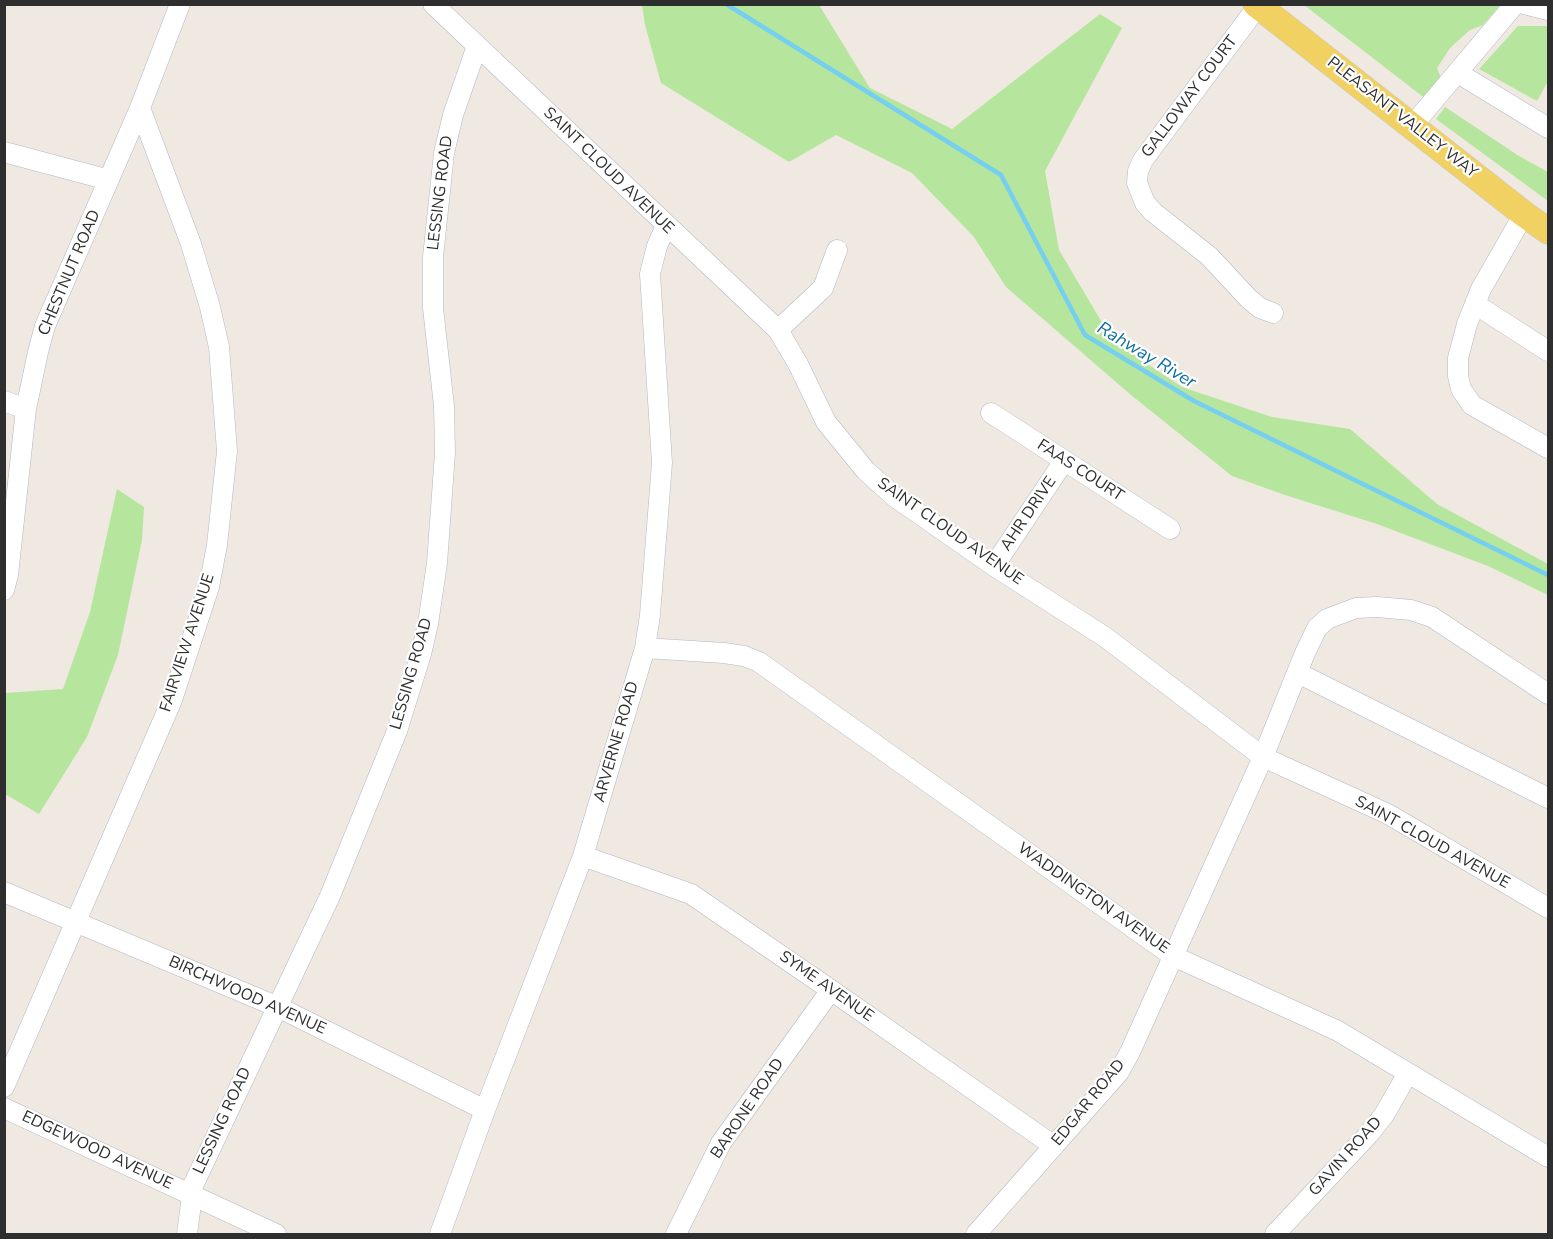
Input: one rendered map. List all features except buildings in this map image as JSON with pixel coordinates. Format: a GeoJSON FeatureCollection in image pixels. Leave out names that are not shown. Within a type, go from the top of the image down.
{"type":"FeatureCollection","features":[{"type":"Feature","properties":{"kind":"main road","name":"PLEASANT VALLEY WAY"},"geometry":{"type":"LineString","coordinates":[[1257,5],[1548,231]]}},
{"type":"Feature","properties":{"kind":"street","name":"CHESTNUT ROAD"},"geometry":{"type":"LineString","coordinates":[[4,590],[8,582],[26,409],[45,326],[140,108],[180,4]]}},
{"type":"Feature","properties":{"kind":"street","name":"SAINT CLOUD AVENUE"},"geometry":{"type":"LineString","coordinates":[[433,4],[778,330],[798,364],[826,422],[866,471],[895,497],[994,566],[1105,637],[1263,757],[1388,814],[1548,908]]}},
{"type":"Feature","properties":{"kind":"street"},"geometry":{"type":"LineString","coordinates":[[1412,126],[1515,4]]}},
{"type":"Feature","properties":{"kind":"street"},"geometry":{"type":"LineString","coordinates":[[1524,4],[1548,10]]}},
{"type":"Feature","properties":{"kind":"street","name":"GALLOWAY COURT"},"geometry":{"type":"LineString","coordinates":[[1257,5],[1143,160],[1138,171],[1137,183],[1145,203],[1153,212],[1209,256],[1255,304],[1273,313]]}},
{"type":"Feature","properties":{"kind":"street","name":"LESSING ROAD"},"geometry":{"type":"LineString","coordinates":[[187,1234],[191,1195],[330,896],[397,731],[428,624],[437,563],[445,453],[444,406],[433,308],[433,257],[444,153],[453,115],[477,46]]}},
{"type":"Feature","properties":{"kind":"street"},"geometry":{"type":"LineString","coordinates":[[1458,73],[1548,128]]}},
{"type":"Feature","properties":{"kind":"street","name":"FAIRVIEW AVENUE"},"geometry":{"type":"LineString","coordinates":[[4,1087],[150,754],[187,659],[209,587],[217,545],[227,452],[219,347],[210,307],[191,244],[140,108]]}},
{"type":"Feature","properties":{"kind":"street"},"geometry":{"type":"LineString","coordinates":[[4,152],[109,180]]}},
{"type":"Feature","properties":{"kind":"street"},"geometry":{"type":"LineString","coordinates":[[1524,214],[1481,289],[1467,324],[1458,358],[1458,376],[1461,389],[1472,405],[1548,448]]}},
{"type":"Feature","properties":{"kind":"street","name":"ARVERNE ROAD"},"geometry":{"type":"LineString","coordinates":[[440,1234],[485,1110],[584,856],[645,648],[650,615],[662,462],[650,274],[657,246],[666,226]]}},
{"type":"Feature","properties":{"kind":"street"},"geometry":{"type":"LineString","coordinates":[[778,330],[823,288],[837,250]]}},
{"type":"Feature","properties":{"kind":"street"},"geometry":{"type":"LineString","coordinates":[[1475,304],[1548,351]]}},
{"type":"Feature","properties":{"kind":"street"},"geometry":{"type":"LineString","coordinates":[[4,402],[26,409]]}},
{"type":"Feature","properties":{"kind":"street","name":"FAAS COURT"},"geometry":{"type":"LineString","coordinates":[[991,413],[1170,529]]}},
{"type":"Feature","properties":{"kind":"street","name":"AHR DRIVE"},"geometry":{"type":"LineString","coordinates":[[994,566],[1064,462]]}},
{"type":"Feature","properties":{"kind":"street","name":"EDGAR ROAD"},"geometry":{"type":"LineString","coordinates":[[976,1234],[1119,1072],[1263,757],[1317,628],[1327,619],[1356,608],[1411,610],[1432,617],[1548,693]]}},
{"type":"Feature","properties":{"kind":"street","name":"WADDINGTON AVENUE"},"geometry":{"type":"LineString","coordinates":[[645,648],[724,653],[744,656],[759,662],[1173,956],[1338,1031],[1548,1157]]}},
{"type":"Feature","properties":{"kind":"street"},"geometry":{"type":"LineString","coordinates":[[1298,673],[1548,798]]}},
{"type":"Feature","properties":{"kind":"street","name":"SYME AVENUE"},"geometry":{"type":"LineString","coordinates":[[584,856],[691,894],[1054,1146]]}},
{"type":"Feature","properties":{"kind":"street","name":"BIRCHWOOD AVENUE"},"geometry":{"type":"LineString","coordinates":[[4,892],[278,1007],[485,1110]]}},
{"type":"Feature","properties":{"kind":"street","name":"BARONE ROAD"},"geometry":{"type":"LineString","coordinates":[[676,1234],[721,1143],[831,990]]}},
{"type":"Feature","properties":{"kind":"street","name":"GAVIN ROAD"},"geometry":{"type":"LineString","coordinates":[[1275,1234],[1368,1135],[1384,1115],[1408,1073]]}},
{"type":"Feature","properties":{"kind":"street","name":"EDGEWOOD AVENUE"},"geometry":{"type":"LineString","coordinates":[[4,1108],[276,1234]]}},
{"type":"Feature","properties":{"kind":"green space"},"geometry":{"type":"Polygon","coordinates":[[[642,5],[819,5],[870,88],[952,129],[1100,14],[1122,28],[1045,171],[1059,250],[1113,341],[1182,387],[1272,417],[1350,429],[1437,504],[1548,564],[1548,595],[1488,566],[1377,524],[1232,476],[1131,395],[1006,287],[974,237],[912,173],[836,135],[789,162],[661,83],[645,25],[642,5]]]}},
{"type":"Feature","properties":{"kind":"green space"},"geometry":{"type":"Polygon","coordinates":[[[1304,5],[1500,5],[1483,25],[1470,30],[1450,48],[1437,68],[1441,78],[1426,99],[1304,5]]]}},
{"type":"Feature","properties":{"kind":"green space"},"geometry":{"type":"Polygon","coordinates":[[[1518,26],[1548,26],[1548,81],[1537,101],[1479,69],[1518,26]]]}},
{"type":"Feature","properties":{"kind":"green space"},"geometry":{"type":"Polygon","coordinates":[[[1445,107],[1519,156],[1548,172],[1548,201],[1436,119],[1445,107]]]}},
{"type":"Feature","properties":{"kind":"green space"},"geometry":{"type":"Polygon","coordinates":[[[117,489],[144,507],[142,540],[118,655],[87,737],[39,814],[5,794],[5,693],[63,689],[90,612],[117,489]]]}},
{"type":"Feature","properties":{"kind":"waterway","name":"Rahway River"},"geometry":{"type":"LineString","coordinates":[[726,4],[1001,175],[1085,335],[1194,401],[1548,575]]}}]}
